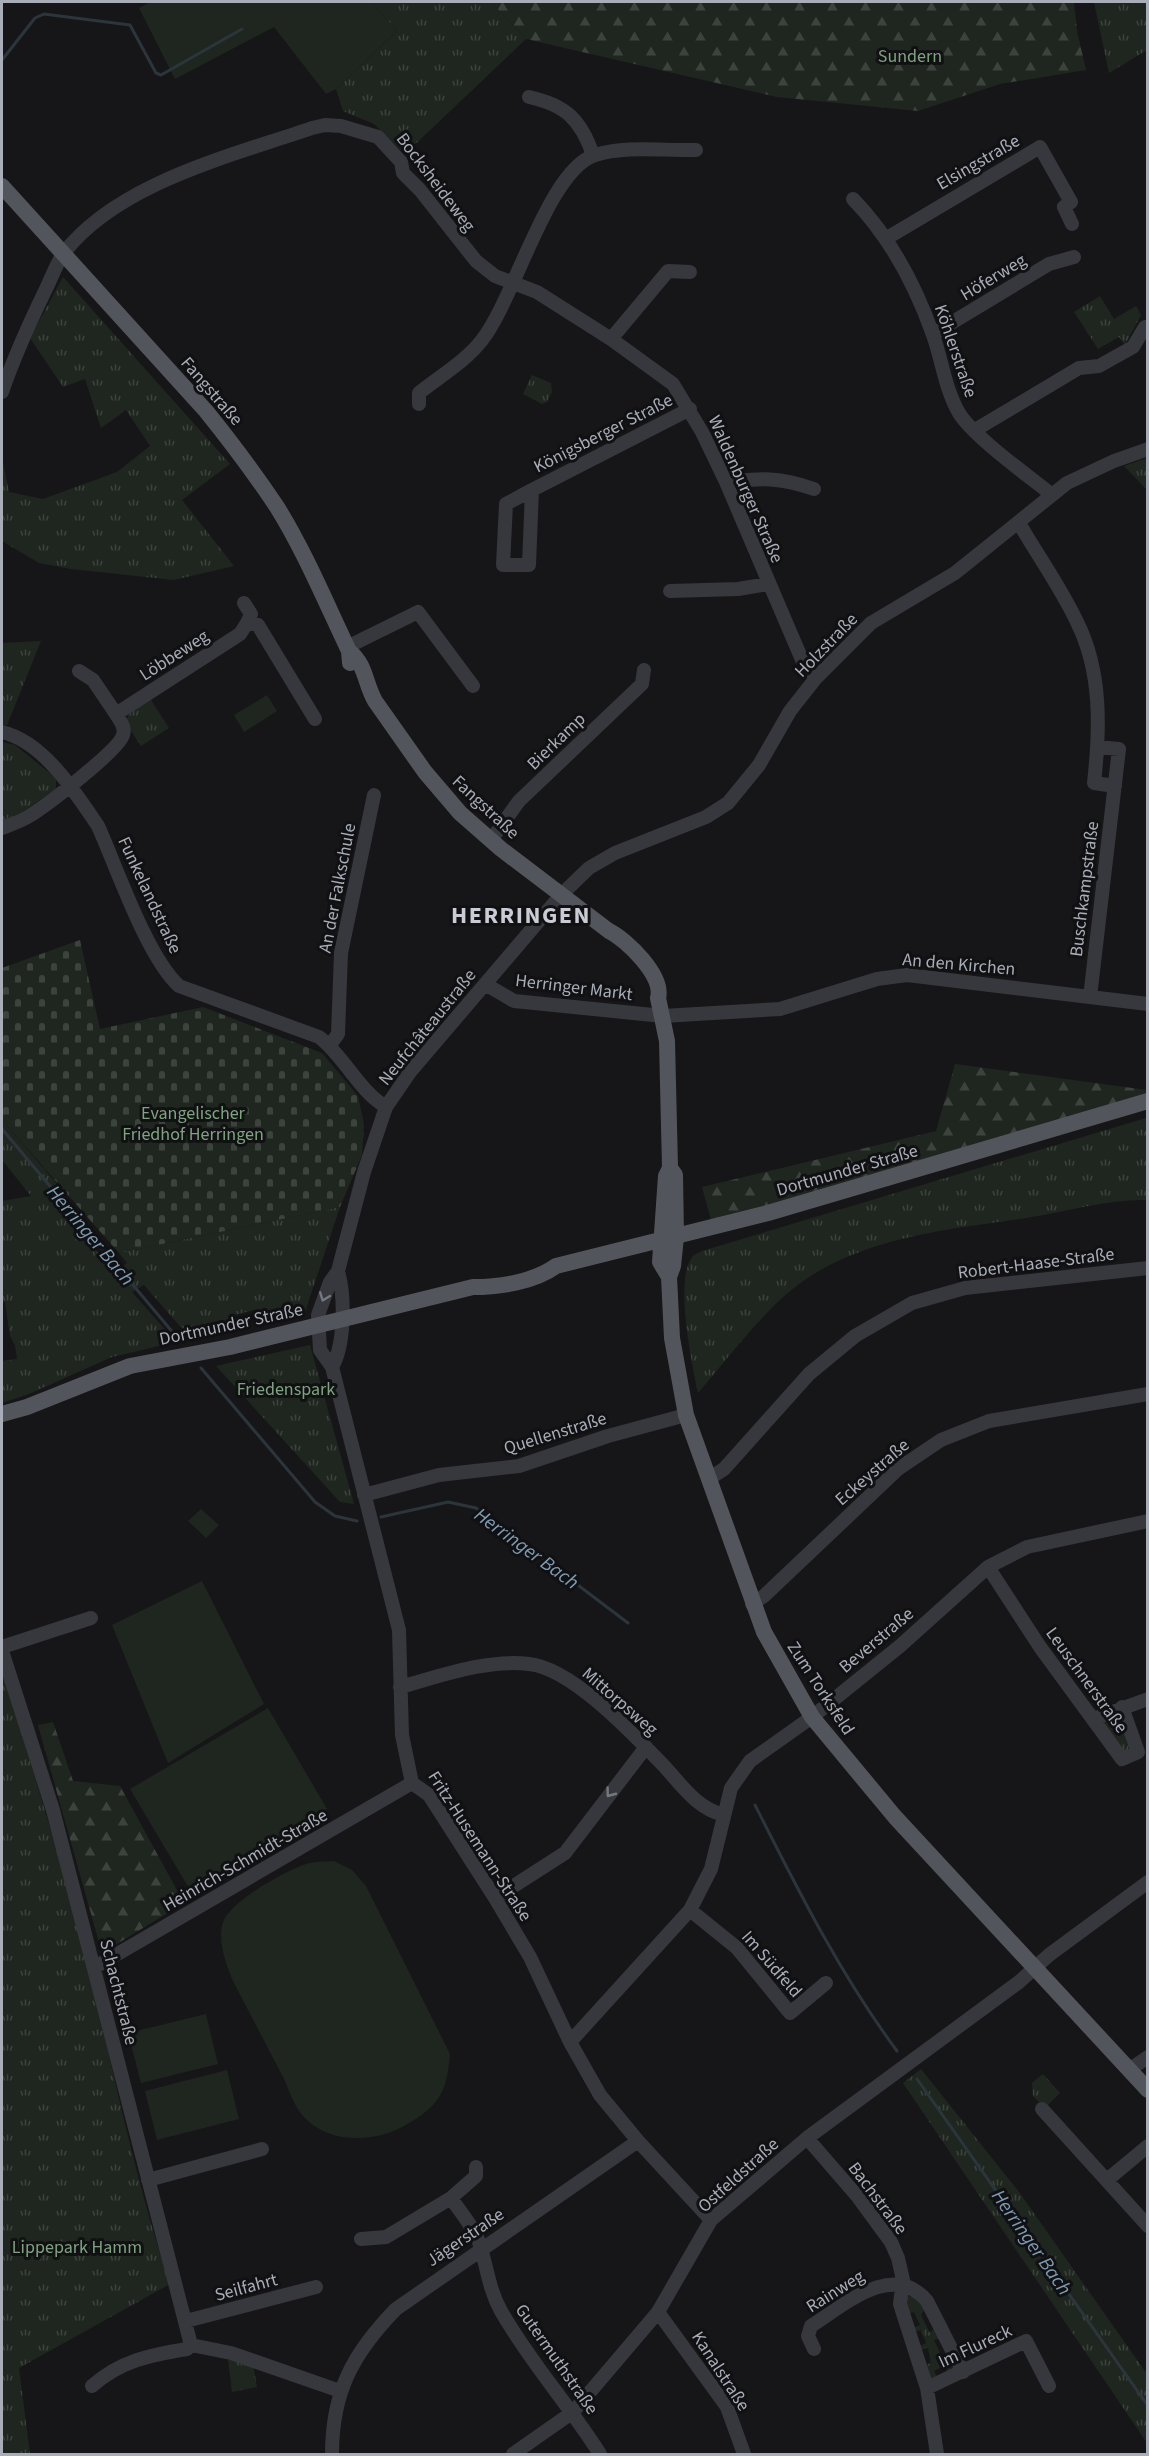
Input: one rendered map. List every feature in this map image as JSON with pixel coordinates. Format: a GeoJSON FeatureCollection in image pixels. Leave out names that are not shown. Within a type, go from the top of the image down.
{"type":"FeatureCollection","features":[{"type":"Feature","properties":{"kind":"main road","name":"Fangstraße"},"geometry":{"type":"LineString","coordinates":[[2,186],[206,411],[243,459],[277,508],[295,540],[348,649],[349,662],[355,677],[366,683],[425,772],[455,807],[491,840],[609,931],[634,961],[653,994],[658,998],[663,1016],[668,1055],[670,1168],[675,1174],[668,1239]]}},
{"type":"Feature","properties":{"kind":"main road","name":"Dortmunder Straße"},"geometry":{"type":"LineString","coordinates":[[2,1414],[27,1407],[130,1366],[225,1348],[473,1287],[492,1287],[538,1276],[556,1266],[777,1210],[1148,1101]]}},
{"type":"Feature","properties":{"kind":"main road","name":"Zum Torksfeld"},"geometry":{"type":"LineString","coordinates":[[668,1239],[660,1262],[669,1277],[672,1338],[686,1415],[710,1478],[752,1604],[781,1667],[812,1717],[895,1817],[1148,2090]]}},
{"type":"Feature","properties":{"kind":"street"},"geometry":{"type":"LineString","coordinates":[[529,97],[553,103],[567,112],[583,131],[594,156]]}},
{"type":"Feature","properties":{"kind":"street","name":"Bocksheideweg"},"geometry":{"type":"LineString","coordinates":[[2,392],[20,342],[63,255],[100,218],[167,181],[208,164],[326,125],[368,132],[387,144],[401,162],[403,173],[420,190],[476,261],[495,276],[537,292],[611,339],[674,384],[690,409]]}},
{"type":"Feature","properties":{"kind":"street","name":"Elsingstraße"},"geometry":{"type":"LineString","coordinates":[[887,238],[1040,147],[1071,202],[1064,207],[1072,224]]}},
{"type":"Feature","properties":{"kind":"street"},"geometry":{"type":"LineString","coordinates":[[419,404],[419,393],[469,355],[483,339],[515,282],[540,224],[560,188],[577,165],[594,156],[620,152],[696,150]]}},
{"type":"Feature","properties":{"kind":"street","name":"Köhlerstraße"},"geometry":{"type":"LineString","coordinates":[[853,199],[887,238],[933,334],[950,393],[959,414],[1051,494]]}},
{"type":"Feature","properties":{"kind":"street","name":"Höferweg"},"geometry":{"type":"LineString","coordinates":[[933,334],[1049,264],[1074,257]]}},
{"type":"Feature","properties":{"kind":"street"},"geometry":{"type":"LineString","coordinates":[[611,339],[668,271],[690,272]]}},
{"type":"Feature","properties":{"kind":"street"},"geometry":{"type":"LineString","coordinates":[[975,430],[1079,368],[1099,366],[1132,347],[1144,327]]}},
{"type":"Feature","properties":{"kind":"street","name":"Waldenburger Straße"},"geometry":{"type":"LineString","coordinates":[[690,409],[726,482],[803,662],[816,678]]}},
{"type":"Feature","properties":{"kind":"street","name":"Königsberger Straße"},"geometry":{"type":"LineString","coordinates":[[532,490],[529,566],[503,565],[506,504],[532,490],[690,409]]}},
{"type":"Feature","properties":{"kind":"street","name":"Holzstraße"},"geometry":{"type":"LineString","coordinates":[[561,895],[589,868],[615,853],[706,818],[728,803],[759,765],[790,711],[816,678],[871,623],[955,573],[1019,523],[1051,494],[1096,468],[1148,449]]}},
{"type":"Feature","properties":{"kind":"street"},"geometry":{"type":"LineString","coordinates":[[726,482],[757,478],[786,479],[814,489]]}},
{"type":"Feature","properties":{"kind":"street"},"geometry":{"type":"LineString","coordinates":[[1019,523],[1079,626],[1093,668],[1098,703],[1098,747],[1094,783],[1115,786]]}},
{"type":"Feature","properties":{"kind":"street","name":"Waldenburger Straße"},"geometry":{"type":"LineString","coordinates":[[670,591],[738,589],[768,584]]}},
{"type":"Feature","properties":{"kind":"street"},"geometry":{"type":"LineString","coordinates":[[244,603],[251,614],[247,623],[258,625],[315,719]]}},
{"type":"Feature","properties":{"kind":"street"},"geometry":{"type":"LineString","coordinates":[[348,649],[418,612],[473,686]]}},
{"type":"Feature","properties":{"kind":"street","name":"Löbbeweg"},"geometry":{"type":"LineString","coordinates":[[116,714],[240,634],[247,623]]}},
{"type":"Feature","properties":{"kind":"street","name":"Bierkamp"},"geometry":{"type":"LineString","coordinates":[[491,840],[519,801],[642,684],[644,670]]}},
{"type":"Feature","properties":{"kind":"street"},"geometry":{"type":"LineString","coordinates":[[2,828],[30,816],[69,787],[121,740],[123,726],[116,714],[93,680],[79,671]]}},
{"type":"Feature","properties":{"kind":"street","name":"Funkelandstraße"},"geometry":{"type":"LineString","coordinates":[[2,732],[35,750],[69,787],[98,826],[152,948],[179,986],[319,1037],[330,1045]]}},
{"type":"Feature","properties":{"kind":"street","name":"Buschkampstraße"},"geometry":{"type":"LineString","coordinates":[[1090,997],[1119,749],[1098,747]]}},
{"type":"Feature","properties":{"kind":"street","name":"An der Falkschule"},"geometry":{"type":"LineString","coordinates":[[330,1045],[338,1034],[341,953],[374,795]]}},
{"type":"Feature","properties":{"kind":"street","name":"Neufchâteaustraße"},"geometry":{"type":"LineString","coordinates":[[317,1325],[321,1302],[338,1271],[364,1172],[386,1107],[398,1088],[561,895]]}},
{"type":"Feature","properties":{"kind":"street","name":"An den Kirchen"},"geometry":{"type":"LineString","coordinates":[[663,1016],[780,1009],[877,979],[907,975],[1148,1004]]}},
{"type":"Feature","properties":{"kind":"street","name":"Herringer Markt"},"geometry":{"type":"LineString","coordinates":[[484,984],[514,1001],[663,1016]]}},
{"type":"Feature","properties":{"kind":"street"},"geometry":{"type":"LineString","coordinates":[[330,1045],[361,1087],[386,1107]]}},
{"type":"Feature","properties":{"kind":"street","name":"Robert-Haase-Straße"},"geometry":{"type":"LineString","coordinates":[[710,1478],[724,1469],[809,1374],[855,1336],[912,1304],[965,1288],[1148,1268]]}},
{"type":"Feature","properties":{"kind":"street","name":"Neufchâteaustraße"},"geometry":{"type":"LineString","coordinates":[[338,1271],[342,1296],[341,1320]]}},
{"type":"Feature","properties":{"kind":"street","name":"Fritz-Husemann-Straße"},"geometry":{"type":"LineString","coordinates":[[332,1367],[337,1358],[341,1320]]}},
{"type":"Feature","properties":{"kind":"street","name":"Fritz-Husemann-Straße"},"geometry":{"type":"LineString","coordinates":[[317,1325],[320,1350],[332,1367],[399,1630],[402,1735],[412,1783],[429,1795],[495,1898],[530,1957],[570,2043],[600,2096],[711,2220]]}},
{"type":"Feature","properties":{"kind":"street","name":"Eckeystraße"},"geometry":{"type":"LineString","coordinates":[[752,1604],[764,1596],[898,1469],[941,1440],[990,1421],[1148,1394]]}},
{"type":"Feature","properties":{"kind":"street","name":"Quellenstraße"},"geometry":{"type":"LineString","coordinates":[[364,1495],[439,1475],[519,1466],[608,1436],[686,1415]]}},
{"type":"Feature","properties":{"kind":"street","name":"Beverstraße"},"geometry":{"type":"LineString","coordinates":[[570,2043],[690,1910],[711,1869],[731,1788],[750,1761],[812,1717],[900,1646],[988,1567],[1027,1547],[1148,1521]]}},
{"type":"Feature","properties":{"kind":"street","name":"Leuschnerstraße"},"geometry":{"type":"LineString","coordinates":[[988,1567],[1040,1647],[1122,1759],[1138,1752],[1122,1707]]}},
{"type":"Feature","properties":{"kind":"street"},"geometry":{"type":"LineString","coordinates":[[2,1649],[91,1618]]}},
{"type":"Feature","properties":{"kind":"street","name":"Schachtstraße"},"geometry":{"type":"LineString","coordinates":[[2,1649],[43,1774],[95,1967],[191,2345]]}},
{"type":"Feature","properties":{"kind":"street","name":"Mittorpsweg"},"geometry":{"type":"LineString","coordinates":[[400,1687],[487,1665],[532,1664],[556,1672],[575,1683],[646,1747],[699,1803],[711,1812],[724,1815]]}},
{"type":"Feature","properties":{"kind":"street"},"geometry":{"type":"LineString","coordinates":[[1093,1719],[1148,1699]]}},
{"type":"Feature","properties":{"kind":"street"},"geometry":{"type":"LineString","coordinates":[[495,1898],[565,1853],[646,1747]]}},
{"type":"Feature","properties":{"kind":"street","name":"Heinrich-Schmidt-Straße"},"geometry":{"type":"LineString","coordinates":[[95,1967],[377,1806],[412,1783]]}},
{"type":"Feature","properties":{"kind":"street","name":"Ostfeldstraße"},"geometry":{"type":"LineString","coordinates":[[513,2454],[573,2412],[658,2312],[711,2220],[807,2138],[1148,1882]]}},
{"type":"Feature","properties":{"kind":"street","name":"Im Südfeld"},"geometry":{"type":"LineString","coordinates":[[690,1910],[737,1948],[790,2013],[826,1983]]}},
{"type":"Feature","properties":{"kind":"street"},"geometry":{"type":"LineString","coordinates":[[1129,2070],[1148,2057]]}},
{"type":"Feature","properties":{"kind":"street"},"geometry":{"type":"LineString","coordinates":[[1042,2109],[1148,2226]]}},
{"type":"Feature","properties":{"kind":"street","name":"Bachstraße"},"geometry":{"type":"LineString","coordinates":[[807,2138],[858,2197],[891,2242],[902,2272],[902,2313],[927,2388],[937,2454]]}},
{"type":"Feature","properties":{"kind":"street","name":"Jägerstraße"},"geometry":{"type":"LineString","coordinates":[[332,2454],[334,2412],[340,2391],[366,2342],[396,2309],[638,2141]]}},
{"type":"Feature","properties":{"kind":"street"},"geometry":{"type":"LineString","coordinates":[[1107,2180],[1148,2146]]}},
{"type":"Feature","properties":{"kind":"street"},"geometry":{"type":"LineString","coordinates":[[148,2180],[261,2149]]}},
{"type":"Feature","properties":{"kind":"street"},"geometry":{"type":"LineString","coordinates":[[361,2240],[386,2237],[452,2198],[476,2176],[476,2167]]}},
{"type":"Feature","properties":{"kind":"street","name":"Gutermuthstraße"},"geometry":{"type":"LineString","coordinates":[[452,2198],[477,2237],[485,2271],[499,2308],[532,2361],[573,2412],[600,2454]]}},
{"type":"Feature","properties":{"kind":"street","name":"Rainweg"},"geometry":{"type":"LineString","coordinates":[[814,2349],[808,2336],[811,2326],[876,2285],[902,2287]]}},
{"type":"Feature","properties":{"kind":"street","name":"Seilfahrt"},"geometry":{"type":"LineString","coordinates":[[186,2321],[316,2287]]}},
{"type":"Feature","properties":{"kind":"street"},"geometry":{"type":"LineString","coordinates":[[902,2287],[921,2294],[927,2301],[963,2372]]}},
{"type":"Feature","properties":{"kind":"street","name":"Kanalstraße"},"geometry":{"type":"LineString","coordinates":[[658,2312],[727,2407],[744,2454]]}},
{"type":"Feature","properties":{"kind":"street","name":"Im Flureck"},"geometry":{"type":"LineString","coordinates":[[927,2388],[1026,2341],[1049,2386]]}},
{"type":"Feature","properties":{"kind":"street"},"geometry":{"type":"LineString","coordinates":[[92,2386],[111,2370],[128,2362],[187,2349],[191,2345],[231,2353],[340,2391]]}},
{"type":"Feature","properties":{"kind":"green space"},"geometry":{"type":"Polygon","coordinates":[[[150,2],[372,2],[397,31],[336,89],[326,94],[274,27],[175,79],[139,8],[150,2]]]}},
{"type":"Feature","properties":{"kind":"green space"},"geometry":{"type":"Polygon","coordinates":[[[372,2],[491,2],[526,39],[405,154],[374,124],[343,111],[336,89],[397,31],[372,2]]]}},
{"type":"Feature","properties":{"kind":"green space","name":"Sundern"},"geometry":{"type":"Polygon","coordinates":[[[491,2],[1074,2],[1077,31],[1086,70],[1000,84],[918,111],[777,97],[526,39],[491,2]]]}},
{"type":"Feature","properties":{"kind":"green space"},"geometry":{"type":"Polygon","coordinates":[[[1094,2],[1147,2],[1147,50],[1109,73],[1094,2]]]}},
{"type":"Feature","properties":{"kind":"green space"},"geometry":{"type":"Polygon","coordinates":[[[63,277],[230,464],[182,500],[234,566],[174,580],[71,569],[39,563],[2,541],[2,457],[9,492],[43,499],[117,472],[150,446],[126,410],[101,428],[85,379],[63,387],[30,338],[63,277]]]}},
{"type":"Feature","properties":{"kind":"green space"},"geometry":{"type":"Polygon","coordinates":[[[1100,296],[1114,319],[1136,306],[1141,315],[1125,345],[1119,337],[1098,349],[1074,312],[1100,296]]]}},
{"type":"Feature","properties":{"kind":"green space"},"geometry":{"type":"Polygon","coordinates":[[[532,375],[551,383],[552,392],[547,402],[542,404],[523,394],[532,375]]]}},
{"type":"Feature","properties":{"kind":"green space"},"geometry":{"type":"Polygon","coordinates":[[[1148,458],[1147,490],[1124,466],[1148,458]]]}},
{"type":"Feature","properties":{"kind":"green space"},"geometry":{"type":"Polygon","coordinates":[[[41,641],[7,725],[2,725],[2,643],[41,641]]]}},
{"type":"Feature","properties":{"kind":"green space"},"geometry":{"type":"Polygon","coordinates":[[[267,695],[277,711],[244,732],[234,715],[267,695]]]}},
{"type":"Feature","properties":{"kind":"green space"},"geometry":{"type":"Polygon","coordinates":[[[147,700],[151,700],[169,728],[141,746],[127,720],[132,711],[147,700]]]}},
{"type":"Feature","properties":{"kind":"green space"},"geometry":{"type":"Polygon","coordinates":[[[2,742],[15,745],[56,778],[56,789],[24,811],[2,821],[2,742]]]}},
{"type":"Feature","properties":{"kind":"green space","name":"Evangelischer Friedhof Herringen"},"geometry":{"type":"Polygon","coordinates":[[[80,940],[100,1029],[203,1007],[322,1053],[358,1096],[364,1124],[362,1155],[340,1207],[119,1253],[2,1120],[2,968],[80,940]]]}},
{"type":"Feature","properties":{"kind":"green space"},"geometry":{"type":"Polygon","coordinates":[[[955,1064],[1147,1090],[1147,1095],[712,1224],[702,1187],[936,1131],[955,1064]]]}},
{"type":"Feature","properties":{"kind":"green space"},"geometry":{"type":"Polygon","coordinates":[[[1146,1118],[1147,1200],[1102,1204],[930,1233],[867,1249],[837,1261],[809,1277],[783,1297],[750,1331],[698,1393],[686,1324],[684,1286],[686,1270],[696,1254],[1146,1118]]]}},
{"type":"Feature","properties":{"kind":"green space"},"geometry":{"type":"Polygon","coordinates":[[[2,1120],[63,1191],[49,1194],[115,1273],[127,1263],[119,1253],[340,1207],[305,1312],[261,1322],[259,1309],[234,1315],[236,1327],[191,1339],[144,1285],[132,1292],[176,1342],[112,1357],[29,1394],[2,1403],[2,1361],[17,1359],[15,1345],[10,1336],[5,1302],[2,1302],[2,1201],[31,1196],[2,1160],[2,1120]]]}},
{"type":"Feature","properties":{"kind":"green space","name":"Friedenspark"},"geometry":{"type":"Polygon","coordinates":[[[310,1345],[354,1504],[340,1502],[216,1366],[310,1345]]]}},
{"type":"Feature","properties":{"kind":"green space"},"geometry":{"type":"Polygon","coordinates":[[[201,1509],[219,1525],[206,1538],[188,1521],[201,1509]]]}},
{"type":"Feature","properties":{"kind":"green space"},"geometry":{"type":"Polygon","coordinates":[[[202,1581],[264,1704],[168,1763],[112,1625],[202,1581]]]}},
{"type":"Feature","properties":{"kind":"green space","name":"Lippepark Hamm"},"geometry":{"type":"Polygon","coordinates":[[[2,1672],[67,1887],[145,2204],[170,2284],[19,2368],[30,2454],[2,2454],[2,1672]]]}},
{"type":"Feature","properties":{"kind":"green space"},"geometry":{"type":"Polygon","coordinates":[[[268,1708],[327,1809],[190,1890],[130,1789],[268,1708]]]}},
{"type":"Feature","properties":{"kind":"green space"},"geometry":{"type":"Polygon","coordinates":[[[1118,1716],[1133,1747],[1125,1753],[1103,1722],[1118,1716]]]}},
{"type":"Feature","properties":{"kind":"green space"},"geometry":{"type":"Polygon","coordinates":[[[53,1722],[73,1781],[120,1786],[184,1903],[102,1953],[38,1725],[53,1722]]]}},
{"type":"Feature","properties":{"kind":"green space"},"geometry":{"type":"Polygon","coordinates":[[[334,1861],[352,1870],[366,1886],[450,2054],[443,2088],[439,2097],[426,2112],[392,2132],[365,2138],[351,2138],[325,2132],[313,2125],[300,2112],[233,1981],[221,1941],[225,1918],[250,1894],[274,1879],[306,1864],[334,1861]]]}},
{"type":"Feature","properties":{"kind":"green space"},"geometry":{"type":"Polygon","coordinates":[[[206,2014],[218,2064],[141,2083],[128,2033],[206,2014]]]}},
{"type":"Feature","properties":{"kind":"green space"},"geometry":{"type":"Polygon","coordinates":[[[921,2069],[1019,2192],[1147,2374],[1147,2443],[903,2083],[921,2069]]]}},
{"type":"Feature","properties":{"kind":"green space"},"geometry":{"type":"Polygon","coordinates":[[[227,2070],[239,2119],[157,2140],[145,2091],[227,2070]]]}},
{"type":"Feature","properties":{"kind":"green space"},"geometry":{"type":"Polygon","coordinates":[[[1043,2074],[1060,2093],[1045,2108],[1033,2096],[1032,2083],[1043,2074]]]}},
{"type":"Feature","properties":{"kind":"green space"},"geometry":{"type":"Polygon","coordinates":[[[909,2296],[921,2299],[925,2308],[921,2315],[930,2333],[935,2327],[941,2338],[934,2340],[944,2361],[951,2361],[953,2366],[948,2373],[944,2366],[934,2371],[937,2377],[930,2380],[925,2365],[931,2363],[928,2348],[921,2350],[920,2346],[926,2343],[921,2330],[914,2332],[913,2328],[920,2325],[914,2312],[907,2314],[906,2299],[909,2296]]]}},
{"type":"Feature","properties":{"kind":"green space"},"geometry":{"type":"Polygon","coordinates":[[[228,2359],[253,2365],[257,2387],[232,2392],[228,2359]]]}},
{"type":"Feature","properties":{"kind":"waterway"},"geometry":{"type":"LineString","coordinates":[[2,60],[35,18],[44,14],[130,25],[156,73],[161,75],[242,29]]}},
{"type":"Feature","properties":{"kind":"waterway","name":"Herringer Bach"},"geometry":{"type":"LineString","coordinates":[[2,1129],[180,1341]]}},
{"type":"Feature","properties":{"kind":"waterway","name":"Herringer Bach"},"geometry":{"type":"LineString","coordinates":[[201,1368],[315,1502],[335,1516],[357,1521]]}},
{"type":"Feature","properties":{"kind":"waterway","name":"Herringer Bach"},"geometry":{"type":"LineString","coordinates":[[381,1517],[448,1502],[476,1508],[628,1623]]}},
{"type":"Feature","properties":{"kind":"waterway","name":"Herringer Bach"},"geometry":{"type":"LineString","coordinates":[[755,1805],[838,1962],[897,2051]]}},
{"type":"Feature","properties":{"kind":"waterway","name":"Herringer Bach"},"geometry":{"type":"LineString","coordinates":[[917,2079],[1148,2406]]}},
{"type":"Feature","properties":{"kind":"district","name":"HERRINGEN"},"geometry":{"type":"Point","coordinates":[521,915]}}]}
